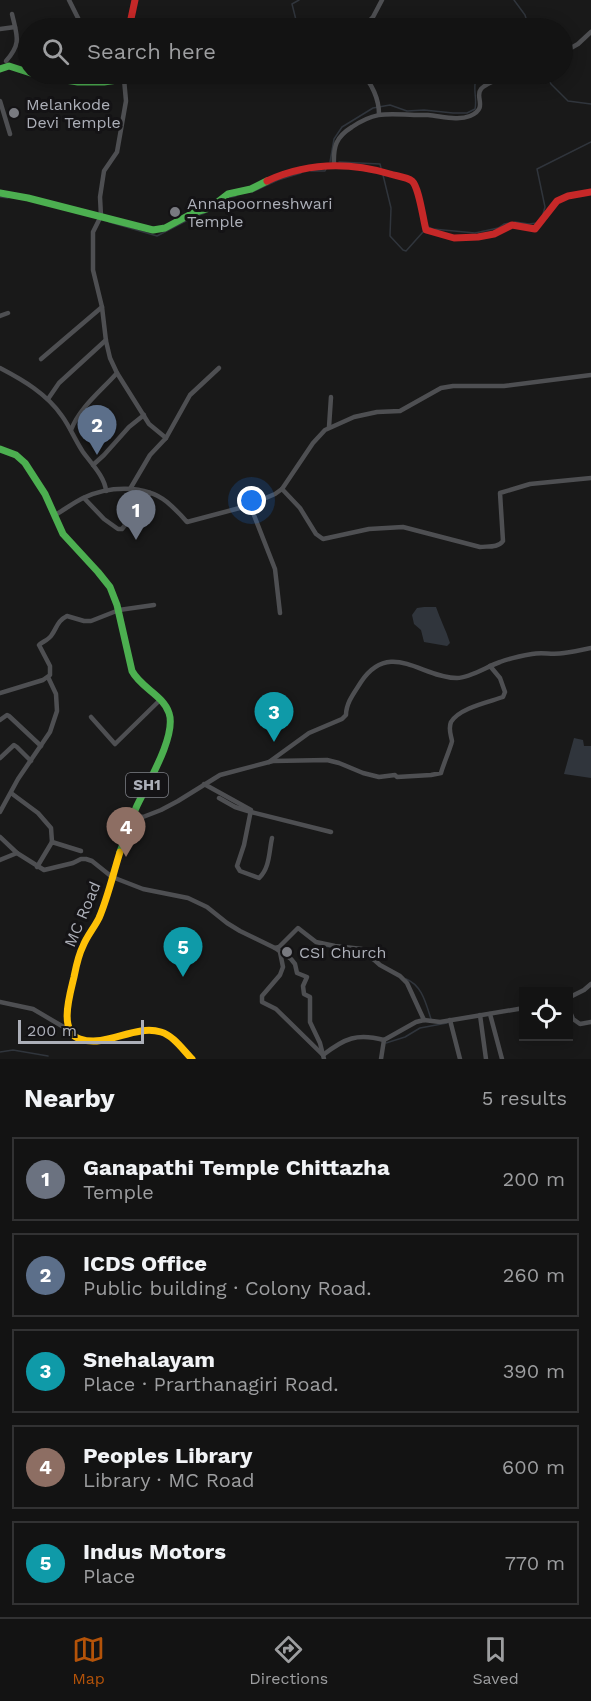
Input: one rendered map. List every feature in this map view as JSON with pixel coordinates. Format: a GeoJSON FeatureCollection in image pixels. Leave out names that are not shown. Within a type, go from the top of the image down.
{"type":"FeatureCollection","features":[{"type":"Feature","properties":{"kind":"street"},"geometry":{"type":"LineString","coordinates":[[69,0],[77,18]]}},
{"type":"Feature","properties":{"kind":"street"},"geometry":{"type":"LineString","coordinates":[[131,18],[135,0]]}},
{"type":"Feature","properties":{"kind":"street"},"geometry":{"type":"LineString","coordinates":[[372,18],[382,0]]}},
{"type":"Feature","properties":{"kind":"street"},"geometry":{"type":"LineString","coordinates":[[0,69],[8,64],[17,43],[12,14]]}},
{"type":"Feature","properties":{"kind":"street"},"geometry":{"type":"LineString","coordinates":[[0,29],[15,27]]}},
{"type":"Feature","properties":{"kind":"street"},"geometry":{"type":"LineString","coordinates":[[573,47],[591,32]]}},
{"type":"Feature","properties":{"kind":"street"},"geometry":{"type":"LineString","coordinates":[[0,56],[8,64],[18,69]]}},
{"type":"Feature","properties":{"kind":"street"},"geometry":{"type":"LineString","coordinates":[[125,84],[126,101],[117,152],[104,171],[100,197],[100,219],[93,232],[93,270],[102,307],[110,358],[149,424],[166,438]]}},
{"type":"Feature","properties":{"kind":"street"},"geometry":{"type":"LineString","coordinates":[[369,84],[379,112]]}},
{"type":"Feature","properties":{"kind":"street"},"geometry":{"type":"LineString","coordinates":[[329,166],[339,136],[362,120],[379,112],[467,118],[476,114],[480,107],[479,93],[488,84]]}},
{"type":"Feature","properties":{"kind":"street"},"geometry":{"type":"LineString","coordinates":[[0,101],[10,134]]}},
{"type":"Feature","properties":{"kind":"street"},"geometry":{"type":"LineString","coordinates":[[0,193],[153,230],[165,228],[193,213],[210,208],[228,194],[251,189],[280,175],[329,166],[369,168],[411,180],[417,188],[420,211],[426,230],[454,238],[494,234],[512,225],[535,229],[541,225],[547,213],[559,200],[591,192]]}},
{"type":"Feature","properties":{"kind":"street"},"geometry":{"type":"LineString","coordinates":[[41,359],[102,307]]}},
{"type":"Feature","properties":{"kind":"street"},"geometry":{"type":"LineString","coordinates":[[0,316],[8,313]]}},
{"type":"Feature","properties":{"kind":"street"},"geometry":{"type":"LineString","coordinates":[[48,399],[58,383],[106,340]]}},
{"type":"Feature","properties":{"kind":"street"},"geometry":{"type":"LineString","coordinates":[[0,368],[48,399],[60,412],[105,484],[106,491]]}},
{"type":"Feature","properties":{"kind":"street"},"geometry":{"type":"LineString","coordinates":[[130,489],[150,455],[166,438],[190,395],[219,368]]}},
{"type":"Feature","properties":{"kind":"street"},"geometry":{"type":"LineString","coordinates":[[70,430],[83,408],[117,373]]}},
{"type":"Feature","properties":{"kind":"street"},"geometry":{"type":"LineString","coordinates":[[55,515],[84,498],[106,491],[130,489],[146,491],[166,501],[187,522],[250,505],[282,489],[313,443],[329,427],[364,414],[399,411],[441,388],[504,386],[591,375]]}},
{"type":"Feature","properties":{"kind":"street"},"geometry":{"type":"LineString","coordinates":[[329,427],[331,397]]}},
{"type":"Feature","properties":{"kind":"street"},"geometry":{"type":"LineString","coordinates":[[93,465],[129,427],[144,415]]}},
{"type":"Feature","properties":{"kind":"street"},"geometry":{"type":"LineString","coordinates":[[0,449],[16,455],[27,465],[62,532],[110,589],[119,610],[133,673],[141,684],[160,700],[115,744],[91,717]]}},
{"type":"Feature","properties":{"kind":"street"},"geometry":{"type":"LineString","coordinates":[[282,489],[300,508],[316,534],[322,539],[369,530],[403,527],[480,547],[499,545],[503,541],[499,496],[502,491],[530,484],[591,477]]}},
{"type":"Feature","properties":{"kind":"street"},"geometry":{"type":"LineString","coordinates":[[84,498],[104,519],[118,529],[122,529],[150,493]]}},
{"type":"Feature","properties":{"kind":"street"},"geometry":{"type":"LineString","coordinates":[[250,505],[275,569],[280,613]]}},
{"type":"Feature","properties":{"kind":"street"},"geometry":{"type":"LineString","coordinates":[[0,693],[48,677],[51,672],[50,666],[39,645],[51,636],[57,624],[67,616],[91,621],[119,610],[154,605]]}},
{"type":"Feature","properties":{"kind":"street"},"geometry":{"type":"LineString","coordinates":[[268,763],[309,733],[342,720],[346,716],[346,708],[352,695],[363,679],[382,664],[391,661],[399,662],[458,678],[534,653],[562,654],[591,648]]}},
{"type":"Feature","properties":{"kind":"street"},"geometry":{"type":"LineString","coordinates":[[134,815],[143,816],[153,813],[178,801],[220,775],[268,763],[327,760],[379,777],[431,776],[441,773],[451,745],[449,732],[453,720],[460,713],[503,697],[506,692],[500,678],[490,666]]}},
{"type":"Feature","properties":{"kind":"street"},"geometry":{"type":"LineString","coordinates":[[0,812],[18,779],[50,732],[57,711],[56,693],[48,677]]}},
{"type":"Feature","properties":{"kind":"street","name":"MC Road"},"geometry":{"type":"LineString","coordinates":[[67,1029],[75,966],[83,944],[98,919],[134,815],[166,740],[170,719],[166,707],[160,700]]}},
{"type":"Feature","properties":{"kind":"street"},"geometry":{"type":"LineString","coordinates":[[0,720],[9,716],[40,746]]}},
{"type":"Feature","properties":{"kind":"street"},"geometry":{"type":"LineString","coordinates":[[0,758],[14,745],[31,761]]}},
{"type":"Feature","properties":{"kind":"street"},"geometry":{"type":"LineString","coordinates":[[204,784],[249,808],[251,812],[237,866],[240,871],[259,878],[262,876],[268,862],[272,837]]}},
{"type":"Feature","properties":{"kind":"street"},"geometry":{"type":"LineString","coordinates":[[11,793],[38,813],[51,828],[52,842],[37,867]]}},
{"type":"Feature","properties":{"kind":"street"},"geometry":{"type":"LineString","coordinates":[[0,797],[7,802]]}},
{"type":"Feature","properties":{"kind":"street"},"geometry":{"type":"LineString","coordinates":[[219,798],[235,807],[251,812],[331,832]]}},
{"type":"Feature","properties":{"kind":"street"},"geometry":{"type":"LineString","coordinates":[[0,837],[17,853],[44,870],[81,859],[92,861],[112,877],[143,889],[188,898],[207,907],[234,927],[275,948],[291,959],[297,973],[308,978],[303,986],[304,994],[310,997],[310,1022],[324,1057]]}},
{"type":"Feature","properties":{"kind":"street"},"geometry":{"type":"LineString","coordinates":[[52,842],[81,851]]}},
{"type":"Feature","properties":{"kind":"street"},"geometry":{"type":"LineString","coordinates":[[0,860],[17,853]]}},
{"type":"Feature","properties":{"kind":"street"},"geometry":{"type":"LineString","coordinates":[[275,948],[279,947],[298,928],[316,942],[362,949],[380,965],[400,976],[407,983],[427,1021]]}},
{"type":"Feature","properties":{"kind":"street"},"geometry":{"type":"LineString","coordinates":[[280,952],[283,967],[280,975],[262,996],[262,1002],[276,1009],[324,1057]]}},
{"type":"Feature","properties":{"kind":"street"},"geometry":{"type":"LineString","coordinates":[[573,996],[591,984]]}},
{"type":"Feature","properties":{"kind":"street"},"geometry":{"type":"LineString","coordinates":[[0,1002],[33,1009],[88,1043],[106,1042],[144,1030],[164,1032],[189,1058]]}},
{"type":"Feature","properties":{"kind":"street"},"geometry":{"type":"LineString","coordinates":[[381,1059],[384,1043],[416,1022],[450,1022],[519,1009]]}},
{"type":"Feature","properties":{"kind":"street"},"geometry":{"type":"LineString","coordinates":[[490,1014],[502,1059]]}},
{"type":"Feature","properties":{"kind":"street"},"geometry":{"type":"LineString","coordinates":[[480,1018],[486,1059]]}},
{"type":"Feature","properties":{"kind":"street"},"geometry":{"type":"LineString","coordinates":[[573,1019],[580,1024],[591,1022]]}},
{"type":"Feature","properties":{"kind":"street"},"geometry":{"type":"LineString","coordinates":[[450,1022],[460,1059]]}},
{"type":"Feature","properties":{"kind":"street"},"geometry":{"type":"LineString","coordinates":[[324,1057],[337,1044],[353,1038],[370,1036],[384,1043]]}},
{"type":"Feature","properties":{"kind":"shaded area"},"geometry":{"type":"Polygon","coordinates":[[[436,607],[450,643],[447,646],[424,642],[421,630],[414,624],[412,615],[417,608],[436,607]]]}},
{"type":"Feature","properties":{"kind":"shaded area"},"geometry":{"type":"Polygon","coordinates":[[[574,738],[583,740],[584,746],[591,746],[591,778],[564,774],[574,738]]]}},
{"type":"Feature","properties":{"kind":"waterway"},"geometry":{"type":"LineString","coordinates":[[296,18],[292,4],[299,0]]}},
{"type":"Feature","properties":{"kind":"waterway"},"geometry":{"type":"LineString","coordinates":[[514,0],[526,18]]}},
{"type":"Feature","properties":{"kind":"waterway"},"geometry":{"type":"LineString","coordinates":[[330,162],[334,139],[342,127],[373,108],[390,105],[407,111],[467,113],[475,109],[475,84]]}},
{"type":"Feature","properties":{"kind":"waterway"},"geometry":{"type":"LineString","coordinates":[[551,84],[568,101],[591,104]]}},
{"type":"Feature","properties":{"kind":"waterway"},"geometry":{"type":"LineString","coordinates":[[543,214],[545,207],[537,169],[591,142]]}},
{"type":"Feature","properties":{"kind":"waterway"},"geometry":{"type":"LineString","coordinates":[[339,162],[380,164],[381,168]]}},
{"type":"Feature","properties":{"kind":"waterway"},"geometry":{"type":"LineString","coordinates":[[311,171],[325,171],[326,169]]}},
{"type":"Feature","properties":{"kind":"waterway"},"geometry":{"type":"LineString","coordinates":[[252,192],[301,173]]}},
{"type":"Feature","properties":{"kind":"waterway"},"geometry":{"type":"LineString","coordinates":[[383,175],[391,208],[390,236],[406,251],[423,232]]}},
{"type":"Feature","properties":{"kind":"waterway"},"geometry":{"type":"LineString","coordinates":[[215,208],[227,198],[236,196]]}},
{"type":"Feature","properties":{"kind":"waterway"},"geometry":{"type":"LineString","coordinates":[[0,197],[8,198]]}},
{"type":"Feature","properties":{"kind":"waterway"},"geometry":{"type":"LineString","coordinates":[[190,218],[205,213]]}},
{"type":"Feature","properties":{"kind":"waterway"},"geometry":{"type":"LineString","coordinates":[[109,222],[157,236],[186,221]]}},
{"type":"Feature","properties":{"kind":"waterway"},"geometry":{"type":"LineString","coordinates":[[515,222],[537,223]]}},
{"type":"Feature","properties":{"kind":"waterway"},"geometry":{"type":"LineString","coordinates":[[428,227],[475,233],[510,223]]}},
{"type":"Feature","properties":{"kind":"waterway"},"geometry":{"type":"LineString","coordinates":[[324,946],[356,951],[373,961]]}},
{"type":"Feature","properties":{"kind":"waterway"},"geometry":{"type":"LineString","coordinates":[[406,979],[420,990],[431,1019]]}},
{"type":"Feature","properties":{"kind":"waterway"},"geometry":{"type":"LineString","coordinates":[[386,1043],[405,1037],[420,1028],[447,1023]]}},
{"type":"Feature","properties":{"kind":"waterway"},"geometry":{"type":"LineString","coordinates":[[0,1052],[13,1050],[48,1056]]}},
{"type":"Feature","properties":{"kind":"traffic: fast"},"geometry":{"type":"LineString","coordinates":[[0,69],[9,66],[18,69]]}},
{"type":"Feature","properties":{"kind":"traffic: fast"},"geometry":{"type":"LineString","coordinates":[[0,193],[153,230],[165,228],[193,213],[210,208],[228,194],[251,189],[267,181]]}},
{"type":"Feature","properties":{"kind":"traffic: fast"},"geometry":{"type":"LineString","coordinates":[[0,449],[16,455],[25,463],[45,494],[63,534],[110,587],[117,605],[132,671],[162,701],[169,713],[169,734],[165,747],[136,808],[120,852]]}},
{"type":"Feature","properties":{"kind":"traffic: slow"},"geometry":{"type":"LineString","coordinates":[[120,852],[102,910],[78,958],[68,1002],[69,1029],[73,1035],[90,1041],[100,1041],[141,1031],[161,1032],[174,1040],[192,1059]]}},
{"type":"Feature","properties":{"kind":"traffic: jam"},"geometry":{"type":"LineString","coordinates":[[131,18],[135,0]]}},
{"type":"Feature","properties":{"kind":"traffic: jam"},"geometry":{"type":"LineString","coordinates":[[267,181],[297,171],[328,166],[375,170],[404,178],[412,181],[417,190],[426,230],[454,238],[494,234],[512,225],[535,229],[557,201],[568,196],[591,192]]}},
{"type":"Feature","properties":{"kind":"place","name":"Melankode Devi Temple"},"geometry":{"type":"Point","coordinates":[14,113]}},
{"type":"Feature","properties":{"kind":"place","name":"Annapoorneshwari Temple"},"geometry":{"type":"Point","coordinates":[175,212]}},
{"type":"Feature","properties":{"kind":"place","name":"ICDS Office"},"geometry":{"type":"Point","coordinates":[97,455]}},
{"type":"Feature","properties":{"kind":"place","name":"Ganapathi Temple Chittazha"},"geometry":{"type":"Point","coordinates":[136,540]}},
{"type":"Feature","properties":{"kind":"place","name":"Snehalayam"},"geometry":{"type":"Point","coordinates":[274,742]}},
{"type":"Feature","properties":{"kind":"place","name":"Peoples Library"},"geometry":{"type":"Point","coordinates":[126,857]}},
{"type":"Feature","properties":{"kind":"place","name":"CSI Church"},"geometry":{"type":"Point","coordinates":[287,952]}},
{"type":"Feature","properties":{"kind":"place","name":"Indus Motors"},"geometry":{"type":"Point","coordinates":[183,977]}}]}
